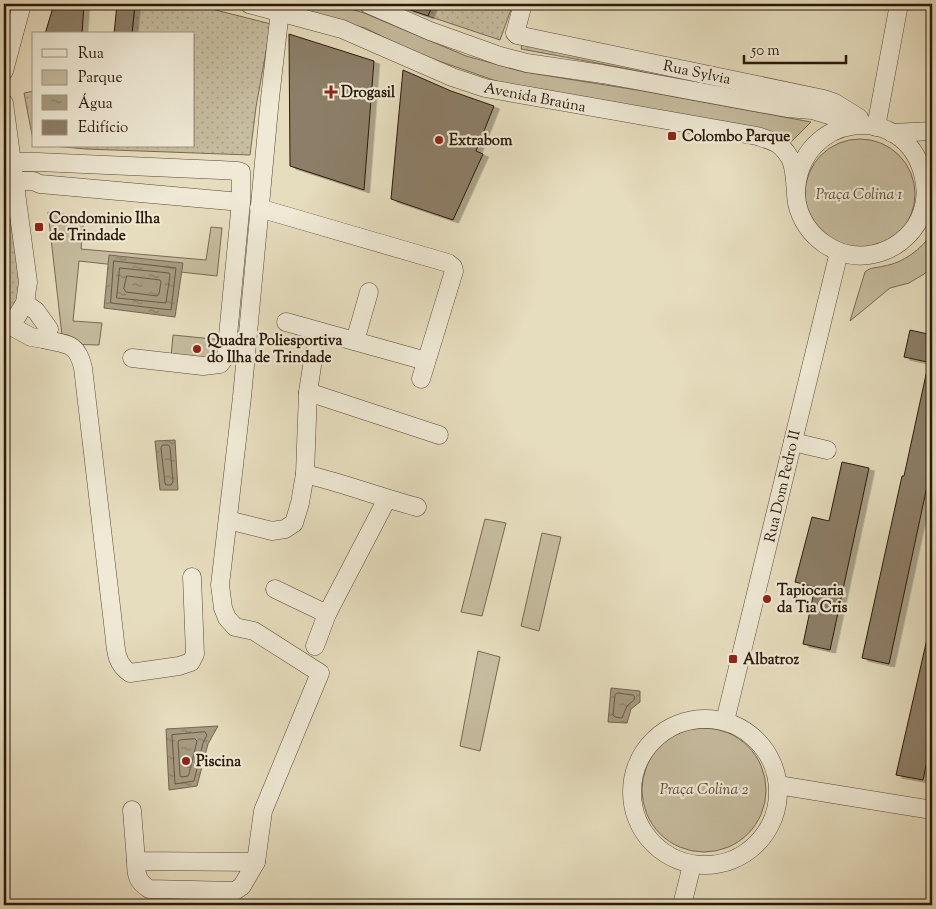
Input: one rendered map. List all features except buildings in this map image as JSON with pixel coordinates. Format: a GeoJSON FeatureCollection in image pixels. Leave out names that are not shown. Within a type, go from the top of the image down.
{"type":"FeatureCollection","features":[{"type":"Feature","properties":{"kind":"street"},"geometry":{"type":"LineString","coordinates":[[4,70],[22,4]]}},
{"type":"Feature","properties":{"kind":"street","name":"Avenida Braúna"},"geometry":{"type":"LineString","coordinates":[[249,4],[342,29],[452,77],[485,88],[757,136],[772,141],[780,144],[792,161],[796,192]]}},
{"type":"Feature","properties":{"kind":"street"},"geometry":{"type":"LineString","coordinates":[[368,4],[430,31],[509,58],[787,108],[812,110],[876,128],[909,147],[926,165],[923,208],[914,227],[907,236],[890,248],[870,255],[838,252],[822,242],[808,228],[799,211],[796,192],[798,173],[806,156],[817,142],[834,131],[849,126],[876,128],[932,130]]}},
{"type":"Feature","properties":{"kind":"street","name":"Rua Sylvia"},"geometry":{"type":"LineString","coordinates":[[523,4],[516,34],[824,99],[835,103],[876,128]]}},
{"type":"Feature","properties":{"kind":"street"},"geometry":{"type":"LineString","coordinates":[[876,128],[899,4]]}},
{"type":"Feature","properties":{"kind":"street"},"geometry":{"type":"LineString","coordinates":[[132,810],[137,878],[149,889],[235,890],[242,886],[256,862],[263,811],[320,673],[254,631],[235,627],[227,618],[223,608],[220,585],[242,397],[277,21],[280,11]]}},
{"type":"Feature","properties":{"kind":"street"},"geometry":{"type":"LineString","coordinates":[[4,102],[28,282],[25,303],[7,328],[31,337],[46,334]]}},
{"type":"Feature","properties":{"kind":"street"},"geometry":{"type":"LineString","coordinates":[[12,162],[241,172],[241,202],[226,356],[220,364],[203,366],[132,358]]}},
{"type":"Feature","properties":{"kind":"street"},"geometry":{"type":"LineString","coordinates":[[15,181],[33,181],[40,184],[241,202]]}},
{"type":"Feature","properties":{"kind":"street"},"geometry":{"type":"LineString","coordinates":[[259,208],[448,263],[453,267],[454,271],[420,378]]}},
{"type":"Feature","properties":{"kind":"street","name":"Rua Dom Pedro II"},"geometry":{"type":"LineString","coordinates":[[725,721],[838,252]]}},
{"type":"Feature","properties":{"kind":"street"},"geometry":{"type":"LineString","coordinates":[[355,341],[368,292]]}},
{"type":"Feature","properties":{"kind":"street"},"geometry":{"type":"LineString","coordinates":[[25,303],[36,310],[46,334],[61,343],[75,348],[80,355],[114,632],[118,659],[122,668],[130,673],[179,666],[191,662],[195,654],[192,577]]}},
{"type":"Feature","properties":{"kind":"street"},"geometry":{"type":"LineString","coordinates":[[286,322],[426,361]]}},
{"type":"Feature","properties":{"kind":"street"},"geometry":{"type":"LineString","coordinates":[[228,520],[272,531],[285,529],[294,523],[305,474],[308,392],[314,353]]}},
{"type":"Feature","properties":{"kind":"street"},"geometry":{"type":"LineString","coordinates":[[308,392],[439,435]]}},
{"type":"Feature","properties":{"kind":"street"},"geometry":{"type":"LineString","coordinates":[[793,442],[828,450]]}},
{"type":"Feature","properties":{"kind":"street"},"geometry":{"type":"LineString","coordinates":[[305,474],[337,481],[387,499],[417,507]]}},
{"type":"Feature","properties":{"kind":"street"},"geometry":{"type":"LineString","coordinates":[[316,646],[327,614],[387,499]]}},
{"type":"Feature","properties":{"kind":"street"},"geometry":{"type":"LineString","coordinates":[[274,589],[327,614]]}},
{"type":"Feature","properties":{"kind":"street"},"geometry":{"type":"LineString","coordinates":[[702,718],[725,721],[748,732],[762,746],[773,764],[778,785],[774,816],[765,835],[742,856],[713,866],[692,865],[671,858],[653,844],[635,815],[632,792],[635,770],[645,750],[661,733],[680,722],[702,718]]}},
{"type":"Feature","properties":{"kind":"street"},"geometry":{"type":"LineString","coordinates":[[778,785],[932,810]]}},
{"type":"Feature","properties":{"kind":"street"},"geometry":{"type":"LineString","coordinates":[[136,861],[256,862]]}},
{"type":"Feature","properties":{"kind":"street"},"geometry":{"type":"LineString","coordinates":[[682,905],[692,865]]}},
{"type":"Feature","properties":{"kind":"green space"},"geometry":{"type":"Polygon","coordinates":[[[135,4],[192,4],[271,24],[256,107],[250,155],[75,148],[195,148],[195,32],[132,32],[135,4]]]}},
{"type":"Feature","properties":{"kind":"green space"},"geometry":{"type":"Polygon","coordinates":[[[274,4],[335,4],[364,13],[466,56],[524,72],[643,91],[811,122],[789,144],[502,83],[416,53],[365,28],[274,4]]]}},
{"type":"Feature","properties":{"kind":"green space"},"geometry":{"type":"Polygon","coordinates":[[[433,4],[513,4],[500,40],[428,16],[433,4]]]}},
{"type":"Feature","properties":{"kind":"green space"},"geometry":{"type":"Polygon","coordinates":[[[523,41],[705,79],[703,85],[521,49],[523,41]]]}},
{"type":"Feature","properties":{"kind":"green space"},"geometry":{"type":"Polygon","coordinates":[[[32,91],[32,135],[24,93],[32,91]]]}},
{"type":"Feature","properties":{"kind":"green space","name":"Praça Colina 1"},"geometry":{"type":"Polygon","coordinates":[[[860,139],[881,143],[899,155],[911,173],[915,194],[911,215],[899,233],[881,245],[860,249],[839,245],[821,233],[809,215],[805,194],[809,173],[821,155],[839,143],[860,139]]]}},
{"type":"Feature","properties":{"kind":"green space"},"geometry":{"type":"Polygon","coordinates":[[[4,172],[22,286],[18,304],[4,324],[4,172]]]}},
{"type":"Feature","properties":{"kind":"green space"},"geometry":{"type":"Polygon","coordinates":[[[48,212],[84,217],[81,249],[206,260],[211,227],[222,228],[217,276],[79,261],[73,321],[102,323],[99,345],[63,344],[48,212]]]}},
{"type":"Feature","properties":{"kind":"green space"},"geometry":{"type":"Polygon","coordinates":[[[932,233],[932,266],[924,274],[909,283],[890,288],[850,321],[865,272],[871,268],[898,262],[905,258],[917,250],[932,233]]]}},
{"type":"Feature","properties":{"kind":"green space","name":"Quadra Poliesportiva do Ilha de Trindade"},"geometry":{"type":"Polygon","coordinates":[[[173,335],[223,340],[220,361],[171,357],[173,335]]]}},
{"type":"Feature","properties":{"kind":"green space"},"geometry":{"type":"Polygon","coordinates":[[[485,519],[506,523],[482,616],[461,612],[485,519]]]}},
{"type":"Feature","properties":{"kind":"green space"},"geometry":{"type":"Polygon","coordinates":[[[542,533],[561,537],[539,631],[521,626],[542,533]]]}},
{"type":"Feature","properties":{"kind":"green space"},"geometry":{"type":"Polygon","coordinates":[[[478,651],[500,657],[480,751],[460,746],[478,651]]]}},
{"type":"Feature","properties":{"kind":"green space","name":"Praça Colina 2"},"geometry":{"type":"Polygon","coordinates":[[[704,728],[728,733],[748,746],[761,766],[766,790],[761,814],[748,834],[728,847],[704,852],[680,847],[660,834],[647,814],[642,790],[647,766],[660,746],[680,733],[704,728]]]}},
{"type":"Feature","properties":{"kind":"water"},"geometry":{"type":"Polygon","coordinates":[[[109,255],[183,263],[175,317],[104,308],[109,255]]]}},
{"type":"Feature","properties":{"kind":"water"},"geometry":{"type":"Polygon","coordinates":[[[175,440],[178,490],[160,490],[155,441],[175,440]]]}},
{"type":"Feature","properties":{"kind":"water"},"geometry":{"type":"Polygon","coordinates":[[[611,688],[640,691],[640,702],[631,709],[627,723],[608,722],[611,688]]]}},
{"type":"Feature","properties":{"kind":"water","name":"Piscina"},"geometry":{"type":"Polygon","coordinates":[[[218,726],[208,744],[197,786],[169,790],[166,729],[218,726]]]}},
{"type":"Feature","properties":{"kind":"place","name":"Drogasil"},"geometry":{"type":"Point","coordinates":[331,92]}},
{"type":"Feature","properties":{"kind":"place","name":"Colombo Parque"},"geometry":{"type":"Point","coordinates":[672,136]}},
{"type":"Feature","properties":{"kind":"place","name":"Extrabom"},"geometry":{"type":"Point","coordinates":[439,140]}},
{"type":"Feature","properties":{"kind":"place","name":"Condominio Ilha de Trindade"},"geometry":{"type":"Point","coordinates":[39,227]}},
{"type":"Feature","properties":{"kind":"place","name":"Quadra Poliesportiva do Ilha de Trindade"},"geometry":{"type":"Point","coordinates":[197,349]}},
{"type":"Feature","properties":{"kind":"place","name":"Tapiocaria da Tia Cris"},"geometry":{"type":"Point","coordinates":[767,599]}},
{"type":"Feature","properties":{"kind":"place","name":"Albatroz"},"geometry":{"type":"Point","coordinates":[733,659]}},
{"type":"Feature","properties":{"kind":"place","name":"Piscina"},"geometry":{"type":"Point","coordinates":[186,761]}}]}
